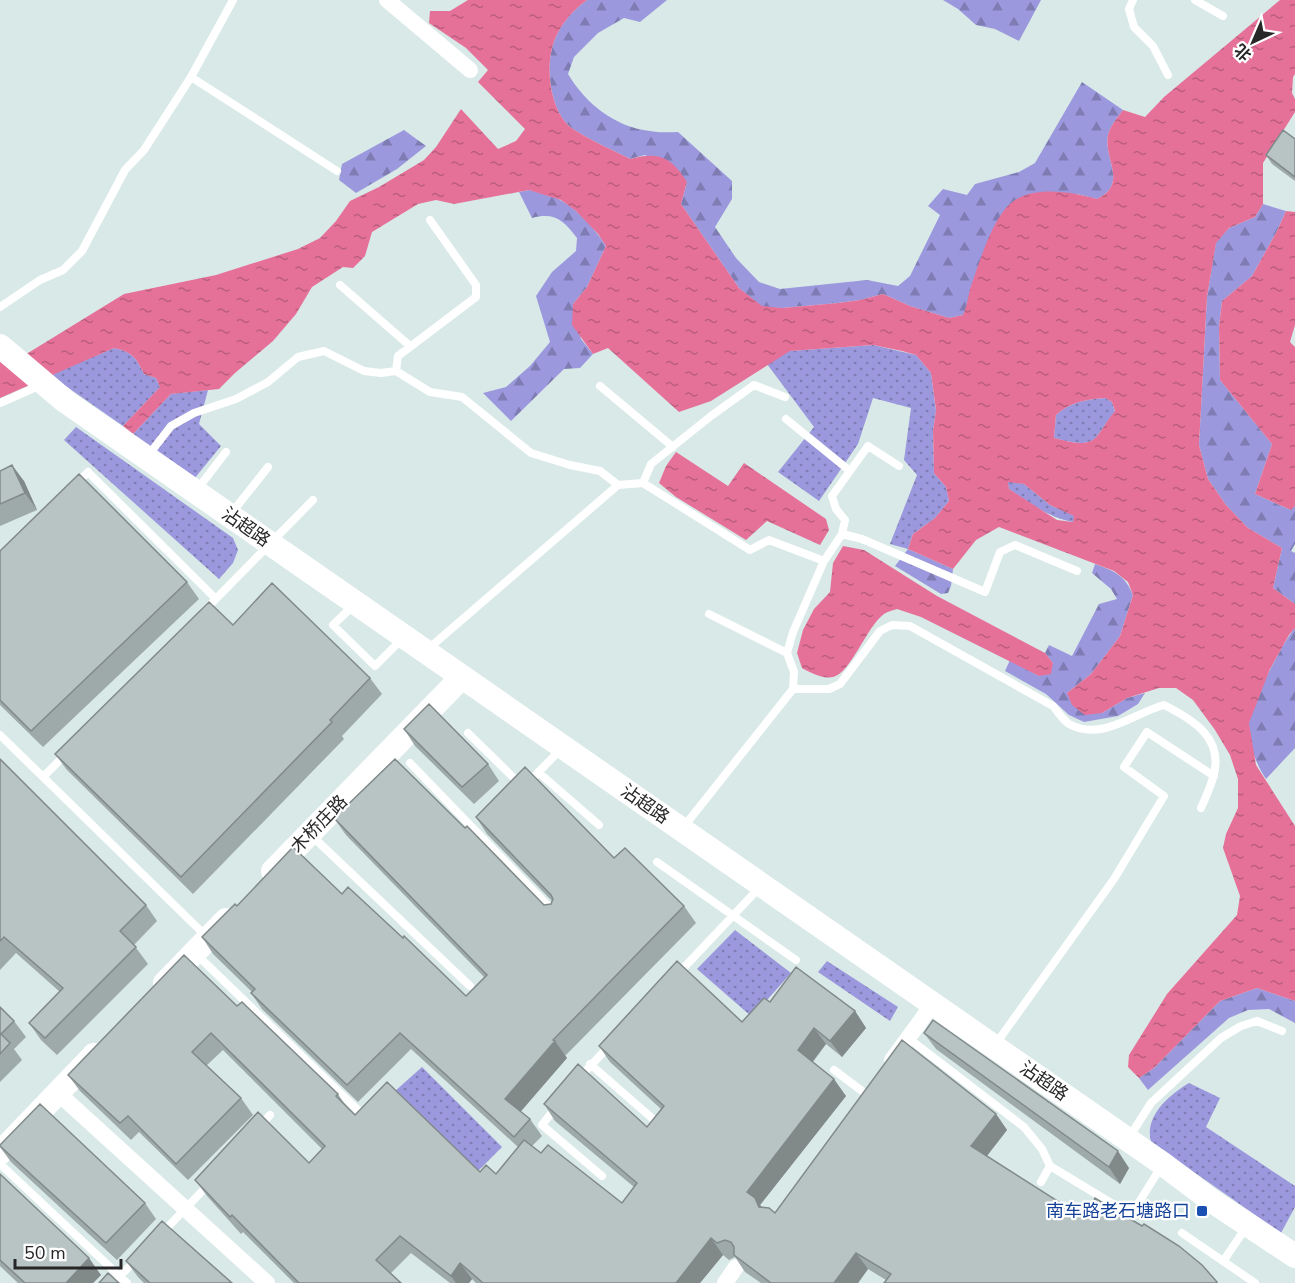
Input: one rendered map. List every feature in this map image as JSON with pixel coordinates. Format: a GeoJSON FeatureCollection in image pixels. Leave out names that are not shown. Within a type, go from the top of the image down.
{"type":"FeatureCollection","features":[{"type":"Feature","properties":{"kind":"street"},"geometry":{"type":"LineString","coordinates":[[387,0],[470,70]]}},
{"type":"Feature","properties":{"kind":"street","name":"沾超路"},"geometry":{"type":"LineString","coordinates":[[4,350],[65,401],[1128,1139],[1212,1201],[1295,1256]]}},
{"type":"Feature","properties":{"kind":"street","name":"木桥庄路"},"geometry":{"type":"LineString","coordinates":[[146,1002],[462,677]]}},
{"type":"Feature","properties":{"kind":"street"},"geometry":{"type":"LineString","coordinates":[[870,1090],[933,1004]]}},
{"type":"Feature","properties":{"kind":"street"},"geometry":{"type":"LineString","coordinates":[[0,1153],[106,1043]]}},
{"type":"Feature","properties":{"kind":"street"},"geometry":{"type":"LineString","coordinates":[[58,1093],[267,1283]]}},
{"type":"Feature","properties":{"kind":"street"},"geometry":{"type":"LineString","coordinates":[[725,1283],[736,1267]]}},
{"type":"Feature","properties":{"kind":"lane"},"geometry":{"type":"LineString","coordinates":[[0,307],[40,280],[63,270],[82,251],[125,170],[144,150],[191,77],[233,0]]}},
{"type":"Feature","properties":{"kind":"lane"},"geometry":{"type":"LineString","coordinates":[[1133,0],[1129,9],[1134,27],[1153,46],[1168,75]]}},
{"type":"Feature","properties":{"kind":"lane"},"geometry":{"type":"LineString","coordinates":[[1195,0],[1223,16]]}},
{"type":"Feature","properties":{"kind":"lane"},"geometry":{"type":"LineString","coordinates":[[191,77],[337,171]]}},
{"type":"Feature","properties":{"kind":"lane"},"geometry":{"type":"LineString","coordinates":[[396,371],[398,356],[476,297],[476,285],[430,220]]}},
{"type":"Feature","properties":{"kind":"lane"},"geometry":{"type":"LineString","coordinates":[[340,285],[410,346]]}},
{"type":"Feature","properties":{"kind":"lane"},"geometry":{"type":"LineString","coordinates":[[146,457],[171,426],[194,413],[236,399],[268,382],[298,357],[324,351],[363,371],[381,373],[396,371],[430,392],[462,397],[531,453],[600,471],[618,485]]}},
{"type":"Feature","properties":{"kind":"lane"},"geometry":{"type":"LineString","coordinates":[[0,403],[42,382]]}},
{"type":"Feature","properties":{"kind":"lane"},"geometry":{"type":"LineString","coordinates":[[643,483],[651,464],[754,384],[785,397]]}},
{"type":"Feature","properties":{"kind":"lane"},"geometry":{"type":"LineString","coordinates":[[600,386],[673,447]]}},
{"type":"Feature","properties":{"kind":"lane"},"geometry":{"type":"LineString","coordinates":[[786,419],[850,471]]}},
{"type":"Feature","properties":{"kind":"lane"},"geometry":{"type":"LineString","coordinates":[[682,830],[793,689],[794,672],[787,653],[793,632],[824,561],[842,534],[845,520],[836,509],[832,496],[868,446],[899,466]]}},
{"type":"Feature","properties":{"kind":"lane"},"geometry":{"type":"LineString","coordinates":[[195,491],[226,452]]}},
{"type":"Feature","properties":{"kind":"lane"},"geometry":{"type":"LineString","coordinates":[[230,515],[268,467]]}},
{"type":"Feature","properties":{"kind":"lane"},"geometry":{"type":"LineString","coordinates":[[72,488],[88,472],[216,599]]}},
{"type":"Feature","properties":{"kind":"lane"},"geometry":{"type":"LineString","coordinates":[[426,651],[618,485],[643,483],[750,550],[769,540],[824,561]]}},
{"type":"Feature","properties":{"kind":"lane"},"geometry":{"type":"LineString","coordinates":[[199,616],[313,500]]}},
{"type":"Feature","properties":{"kind":"lane"},"geometry":{"type":"LineString","coordinates":[[842,534],[862,539],[985,592],[1000,552],[1015,545],[1077,571]]}},
{"type":"Feature","properties":{"kind":"lane"},"geometry":{"type":"LineString","coordinates":[[356,603],[333,626],[375,666],[405,637]]}},
{"type":"Feature","properties":{"kind":"lane"},"geometry":{"type":"LineString","coordinates":[[709,614],[787,653]]}},
{"type":"Feature","properties":{"kind":"lane"},"geometry":{"type":"LineString","coordinates":[[793,689],[828,690],[840,684],[880,631],[892,625],[910,626],[1053,706],[1068,723],[1089,730],[1109,728],[1164,705],[1187,717],[1207,734],[1215,752],[1214,776],[1201,808]]}},
{"type":"Feature","properties":{"kind":"lane"},"geometry":{"type":"LineString","coordinates":[[994,1047],[1114,879],[1164,796],[1124,767],[1147,732],[1214,776]]}},
{"type":"Feature","properties":{"kind":"lane"},"geometry":{"type":"LineString","coordinates":[[468,733],[523,787]]}},
{"type":"Feature","properties":{"kind":"lane"},"geometry":{"type":"LineString","coordinates":[[0,735],[44,777],[365,1117]]}},
{"type":"Feature","properties":{"kind":"lane"},"geometry":{"type":"LineString","coordinates":[[44,777],[76,744]]}},
{"type":"Feature","properties":{"kind":"lane"},"geometry":{"type":"LineString","coordinates":[[516,795],[564,747]]}},
{"type":"Feature","properties":{"kind":"lane"},"geometry":{"type":"LineString","coordinates":[[410,763],[558,916]]}},
{"type":"Feature","properties":{"kind":"lane"},"geometry":{"type":"LineString","coordinates":[[538,772],[599,825]]}},
{"type":"Feature","properties":{"kind":"lane"},"geometry":{"type":"LineString","coordinates":[[477,832],[485,825]]}},
{"type":"Feature","properties":{"kind":"lane"},"geometry":{"type":"LineString","coordinates":[[310,833],[470,986]]}},
{"type":"Feature","properties":{"kind":"lane"},"geometry":{"type":"LineString","coordinates":[[657,862],[796,960]]}},
{"type":"Feature","properties":{"kind":"lane"},"geometry":{"type":"LineString","coordinates":[[669,983],[762,885]]}},
{"type":"Feature","properties":{"kind":"lane"},"geometry":{"type":"LineString","coordinates":[[1128,1139],[1151,1103],[1221,1038],[1242,1026],[1257,1022],[1282,1031]]}},
{"type":"Feature","properties":{"kind":"lane"},"geometry":{"type":"LineString","coordinates":[[577,1082],[590,1064],[621,1033]]}},
{"type":"Feature","properties":{"kind":"lane"},"geometry":{"type":"LineString","coordinates":[[908,1038],[1024,1127],[1042,1149],[1050,1166],[1131,1215],[1163,1164]]}},
{"type":"Feature","properties":{"kind":"lane"},"geometry":{"type":"LineString","coordinates":[[590,1064],[662,1126]]}},
{"type":"Feature","properties":{"kind":"lane"},"geometry":{"type":"LineString","coordinates":[[834,1070],[870,1090]]}},
{"type":"Feature","properties":{"kind":"lane"},"geometry":{"type":"LineString","coordinates":[[563,1099],[542,1125],[602,1176]]}},
{"type":"Feature","properties":{"kind":"lane"},"geometry":{"type":"LineString","coordinates":[[255,1132],[270,1115]]}},
{"type":"Feature","properties":{"kind":"lane"},"geometry":{"type":"LineString","coordinates":[[0,1164],[117,1280],[127,1283]]}},
{"type":"Feature","properties":{"kind":"lane"},"geometry":{"type":"LineString","coordinates":[[1041,1182],[1050,1166]]}},
{"type":"Feature","properties":{"kind":"lane"},"geometry":{"type":"LineString","coordinates":[[153,1243],[217,1175]]}},
{"type":"Feature","properties":{"kind":"lane"},"geometry":{"type":"LineString","coordinates":[[1224,1260],[1249,1224]]}},
{"type":"Feature","properties":{"kind":"lane"},"geometry":{"type":"LineString","coordinates":[[1182,1233],[1255,1283]]}},
{"type":"Feature","properties":{"kind":"lane"},"geometry":{"type":"LineString","coordinates":[[117,1280],[144,1251]]}},
{"type":"Feature","properties":{"kind":"green space"},"geometry":{"type":"Polygon","coordinates":[[[587,0],[667,0],[640,22],[624,18],[598,33],[574,57],[568,74],[583,95],[613,119],[637,129],[678,132],[732,181],[732,199],[715,227],[736,258],[759,282],[780,289],[867,280],[898,286],[910,276],[940,215],[928,206],[943,189],[967,195],[975,184],[1019,172],[1035,163],[1082,82],[1123,110],[1108,135],[1107,144],[1113,170],[1112,186],[1097,199],[1077,194],[971,286],[969,303],[963,315],[949,318],[910,306],[883,294],[838,303],[782,308],[762,307],[739,288],[681,204],[687,182],[645,155],[630,159],[586,137],[566,123],[560,115],[550,82],[552,49],[564,22],[587,0]]]}},
{"type":"Feature","properties":{"kind":"green space"},"geometry":{"type":"Polygon","coordinates":[[[943,0],[1041,0],[1019,41],[995,29],[976,25],[958,9],[943,0]]]}},
{"type":"Feature","properties":{"kind":"green space"},"geometry":{"type":"Polygon","coordinates":[[[404,130],[426,146],[397,169],[356,193],[339,180],[342,164],[404,130]]]}},
{"type":"Feature","properties":{"kind":"green space"},"geometry":{"type":"Polygon","coordinates":[[[529,190],[554,197],[568,205],[586,221],[606,246],[587,287],[573,304],[581,339],[593,354],[580,368],[564,369],[511,421],[483,393],[506,387],[530,366],[550,342],[536,296],[552,272],[576,251],[577,238],[563,222],[547,216],[532,218],[519,192],[529,190]]]}},
{"type":"Feature","properties":{"kind":"green space"},"geometry":{"type":"Polygon","coordinates":[[[1263,204],[1286,211],[1252,276],[1222,301],[1219,327],[1220,380],[1272,444],[1255,494],[1291,510],[1295,506],[1295,544],[1291,551],[1295,553],[1295,604],[1273,588],[1282,548],[1248,528],[1226,505],[1208,479],[1199,445],[1207,297],[1216,242],[1229,228],[1255,217],[1263,204]]]}},
{"type":"Feature","properties":{"kind":"green space"},"geometry":{"type":"Polygon","coordinates":[[[873,345],[916,355],[931,373],[936,411],[933,431],[934,473],[946,487],[949,501],[935,518],[913,534],[908,549],[890,544],[917,475],[904,460],[911,408],[873,398],[858,444],[819,501],[778,472],[814,427],[767,364],[789,351],[873,345]]]}},
{"type":"Feature","properties":{"kind":"green space"},"geometry":{"type":"Polygon","coordinates":[[[114,348],[133,356],[144,374],[156,378],[160,387],[123,426],[50,375],[114,348]]]}},
{"type":"Feature","properties":{"kind":"green space"},"geometry":{"type":"Polygon","coordinates":[[[208,390],[199,424],[221,446],[194,479],[133,434],[171,394],[208,390]]]}},
{"type":"Feature","properties":{"kind":"green space"},"geometry":{"type":"Polygon","coordinates":[[[1106,398],[1112,402],[1115,412],[1094,439],[1078,443],[1054,438],[1056,415],[1061,411],[1079,402],[1106,398]]]}},
{"type":"Feature","properties":{"kind":"green space"},"geometry":{"type":"Polygon","coordinates":[[[76,427],[233,538],[238,550],[233,563],[219,579],[64,440],[76,427]]]}},
{"type":"Feature","properties":{"kind":"green space"},"geometry":{"type":"Polygon","coordinates":[[[1007,481],[1024,484],[1050,505],[1075,516],[1073,522],[1056,517],[1032,504],[1009,489],[1007,481]]]}},
{"type":"Feature","properties":{"kind":"green space"},"geometry":{"type":"Polygon","coordinates":[[[908,549],[953,569],[948,593],[941,594],[895,566],[908,549]]]}},
{"type":"Feature","properties":{"kind":"green space"},"geometry":{"type":"Polygon","coordinates":[[[1095,564],[1122,578],[1133,595],[1120,636],[1091,674],[1067,693],[1102,713],[1127,698],[1145,693],[1138,704],[1118,716],[1084,722],[1069,715],[1046,694],[1005,671],[1010,660],[1039,676],[1053,663],[1045,653],[1049,645],[1072,656],[1099,604],[1117,599],[1111,589],[1092,573],[1095,564]]]}},
{"type":"Feature","properties":{"kind":"green space"},"geometry":{"type":"Polygon","coordinates":[[[1295,628],[1295,748],[1266,779],[1252,747],[1250,718],[1267,676],[1295,628]]]}},
{"type":"Feature","properties":{"kind":"green space"},"geometry":{"type":"Polygon","coordinates":[[[735,930],[791,973],[752,1017],[697,969],[735,930]]]}},
{"type":"Feature","properties":{"kind":"green space"},"geometry":{"type":"Polygon","coordinates":[[[827,961],[898,1007],[890,1021],[818,972],[827,961]]]}},
{"type":"Feature","properties":{"kind":"green space"},"geometry":{"type":"Polygon","coordinates":[[[1257,988],[1295,1001],[1295,1023],[1269,1009],[1248,1010],[1229,1018],[1148,1090],[1139,1078],[1154,1068],[1220,1001],[1257,988]]]}},
{"type":"Feature","properties":{"kind":"green space"},"geometry":{"type":"Polygon","coordinates":[[[422,1067],[502,1147],[476,1173],[394,1092],[422,1067]]]}},
{"type":"Feature","properties":{"kind":"green space"},"geometry":{"type":"Polygon","coordinates":[[[1189,1083],[1220,1098],[1206,1127],[1295,1186],[1295,1207],[1281,1233],[1151,1142],[1151,1124],[1160,1107],[1189,1083]]]}},
{"type":"Feature","properties":{"kind":"water"},"geometry":{"type":"Polygon","coordinates":[[[468,0],[587,0],[564,22],[552,49],[550,82],[560,115],[578,132],[630,159],[656,156],[676,167],[687,182],[681,204],[739,288],[762,306],[782,308],[838,303],[883,294],[910,306],[949,318],[963,315],[987,241],[998,219],[1011,203],[1020,197],[1041,192],[1065,192],[1097,199],[1106,193],[1112,186],[1113,178],[1107,144],[1108,135],[1123,110],[1145,117],[1164,97],[1280,0],[1295,0],[1295,74],[1292,93],[1295,99],[1295,112],[1263,163],[1263,204],[1255,217],[1229,228],[1216,243],[1207,297],[1199,445],[1208,479],[1226,505],[1248,528],[1282,548],[1273,588],[1295,604],[1295,628],[1270,669],[1249,723],[1256,765],[1295,826],[1295,1001],[1257,988],[1220,1001],[1154,1068],[1139,1078],[1128,1067],[1129,1055],[1167,994],[1237,915],[1240,896],[1223,848],[1226,834],[1238,808],[1238,779],[1230,755],[1215,730],[1193,700],[1176,688],[1159,688],[1127,698],[1102,713],[1085,715],[1072,705],[1067,693],[1091,674],[1120,636],[1133,595],[1128,582],[1114,571],[999,527],[976,540],[953,569],[908,549],[913,534],[935,518],[949,501],[946,487],[934,473],[933,431],[936,410],[931,373],[916,355],[873,345],[790,351],[711,401],[679,412],[608,348],[593,354],[572,325],[573,304],[587,287],[606,246],[576,211],[561,200],[529,190],[454,204],[436,200],[418,204],[372,232],[365,256],[353,268],[343,267],[312,287],[296,314],[273,341],[219,389],[171,394],[133,434],[123,426],[160,387],[156,378],[144,374],[133,356],[114,348],[0,398],[0,359],[28,353],[124,294],[216,275],[298,249],[320,238],[350,201],[379,187],[424,160],[436,147],[461,109],[498,149],[516,141],[525,129],[478,82],[488,70],[466,48],[429,23],[430,11],[450,11],[468,0]],[[1106,398],[1079,402],[1061,411],[1056,415],[1054,438],[1078,443],[1094,439],[1115,411],[1112,402],[1106,398]],[[1008,482],[1009,489],[1057,520],[1073,522],[1074,516],[1050,505],[1024,484],[1008,482]]]}},
{"type":"Feature","properties":{"kind":"water"},"geometry":{"type":"Polygon","coordinates":[[[1286,211],[1295,212],[1295,325],[1290,342],[1295,347],[1295,506],[1291,510],[1255,494],[1272,444],[1220,380],[1219,327],[1222,301],[1252,276],[1286,211]]]}},
{"type":"Feature","properties":{"kind":"water"},"geometry":{"type":"Polygon","coordinates":[[[676,452],[728,486],[744,463],[826,519],[829,530],[820,545],[767,521],[746,540],[676,497],[659,483],[666,466],[676,452]]]}},
{"type":"Feature","properties":{"kind":"water"},"geometry":{"type":"Polygon","coordinates":[[[843,546],[864,550],[937,596],[1045,653],[1053,663],[1051,674],[1039,676],[921,617],[897,609],[885,613],[878,620],[840,674],[825,677],[802,668],[797,653],[803,630],[814,609],[830,592],[833,563],[843,546]]]}},
{"type":"Feature","properties":{"kind":"building"},"geometry":{"type":"Polygon","coordinates":[[[1283,130],[1295,139],[1295,177],[1266,155],[1283,130]]]}},
{"type":"Feature","properties":{"kind":"building"},"geometry":{"type":"Polygon","coordinates":[[[12,465],[25,493],[0,504],[0,471],[12,465]]]}},
{"type":"Feature","properties":{"kind":"building"},"geometry":{"type":"Polygon","coordinates":[[[79,474],[187,582],[31,731],[0,700],[0,551],[79,474]]]}},
{"type":"Feature","properties":{"kind":"building"},"geometry":{"type":"Polygon","coordinates":[[[272,583],[370,678],[330,720],[332,722],[181,877],[55,754],[209,602],[233,625],[272,583]]]}},
{"type":"Feature","properties":{"kind":"building"},"geometry":{"type":"Polygon","coordinates":[[[429,704],[488,764],[462,787],[404,729],[429,704]]]}},
{"type":"Feature","properties":{"kind":"building"},"geometry":{"type":"Polygon","coordinates":[[[0,759],[146,905],[120,931],[136,947],[45,1038],[29,1023],[63,988],[4,937],[0,941],[0,759]]]}},
{"type":"Feature","properties":{"kind":"building"},"geometry":{"type":"Polygon","coordinates":[[[395,759],[465,828],[467,826],[544,905],[551,904],[553,899],[551,895],[476,817],[525,767],[614,858],[625,848],[684,906],[553,1040],[555,1041],[505,1099],[530,1119],[514,1137],[400,1033],[347,1085],[251,993],[255,989],[202,937],[235,904],[237,906],[293,847],[342,894],[348,887],[403,938],[404,936],[466,996],[487,975],[334,818],[395,759]]]}},
{"type":"Feature","properties":{"kind":"building"},"geometry":{"type":"Polygon","coordinates":[[[184,955],[237,1006],[242,1002],[338,1094],[336,1096],[355,1115],[387,1082],[480,1172],[486,1165],[496,1174],[524,1140],[541,1153],[548,1145],[622,1203],[637,1183],[544,1104],[578,1064],[647,1127],[664,1106],[599,1046],[677,961],[742,1022],[764,998],[770,1002],[796,967],[855,1011],[830,1041],[814,1028],[798,1050],[834,1079],[747,1192],[755,1198],[759,1207],[769,1208],[775,1213],[902,1040],[996,1114],[971,1146],[1084,1218],[1095,1198],[1142,1226],[1144,1224],[1179,1246],[1202,1265],[1217,1283],[884,1283],[891,1274],[856,1253],[834,1283],[771,1283],[734,1255],[731,1242],[725,1240],[717,1243],[711,1238],[676,1283],[482,1283],[460,1263],[451,1276],[400,1236],[376,1260],[401,1283],[299,1283],[195,1180],[258,1112],[309,1163],[325,1146],[211,1033],[192,1052],[241,1098],[176,1164],[128,1116],[120,1123],[68,1075],[184,955]]]}},
{"type":"Feature","properties":{"kind":"building"},"geometry":{"type":"Polygon","coordinates":[[[0,1007],[14,1021],[1,1034],[10,1043],[0,1054],[0,1007]]]}},
{"type":"Feature","properties":{"kind":"building"},"geometry":{"type":"Polygon","coordinates":[[[933,1020],[1118,1151],[1109,1167],[924,1033],[933,1020]]]}},
{"type":"Feature","properties":{"kind":"building"},"geometry":{"type":"Polygon","coordinates":[[[40,1104],[145,1203],[106,1243],[0,1146],[40,1104]]]}},
{"type":"Feature","properties":{"kind":"building"},"geometry":{"type":"Polygon","coordinates":[[[0,1174],[89,1258],[66,1283],[25,1283],[0,1260],[0,1174]]]}},
{"type":"Feature","properties":{"kind":"building"},"geometry":{"type":"Polygon","coordinates":[[[162,1221],[232,1283],[150,1283],[126,1261],[162,1221]]]}},
{"type":"Feature","properties":{"kind":"building"},"geometry":{"type":"Polygon","coordinates":[[[108,1273],[119,1283],[99,1283],[108,1273]]]}},
{"type":"Feature","properties":{"kind":"place","name":"南车路老石塘路口"},"geometry":{"type":"Point","coordinates":[1202,1211]}}]}
